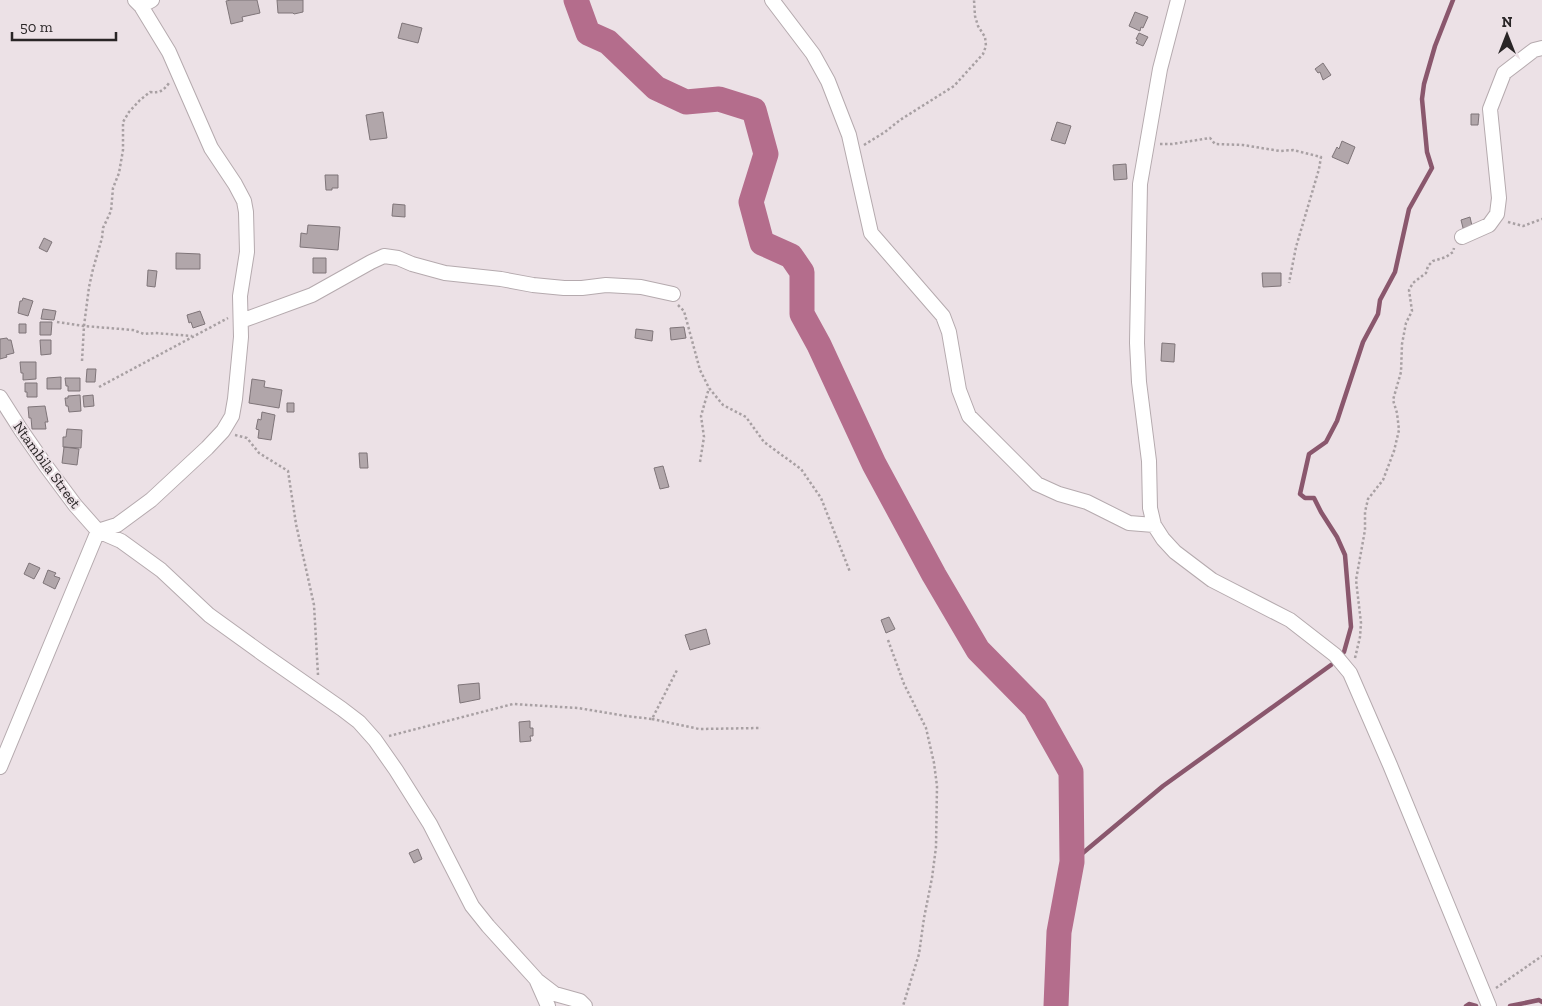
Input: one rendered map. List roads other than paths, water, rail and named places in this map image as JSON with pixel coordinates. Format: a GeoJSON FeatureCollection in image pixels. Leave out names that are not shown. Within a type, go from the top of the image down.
{"type":"FeatureCollection","features":[{"type":"Feature","properties":{"kind":"street"},"geometry":{"type":"LineString","coordinates":[[772,0],[813,54],[828,81],[849,135],[871,232],[943,316],[949,332],[959,390],[969,416],[1037,484],[1059,494],[1087,502],[1128,524],[1154,525]]}},
{"type":"Feature","properties":{"kind":"street"},"geometry":{"type":"LineString","coordinates":[[1178,0],[1160,69],[1140,184],[1137,343],[1139,382],[1149,461],[1150,508],[1154,525],[1163,540],[1175,552],[1212,580],[1290,620],[1335,655],[1350,673],[1487,1001]]}},
{"type":"Feature","properties":{"kind":"street"},"geometry":{"type":"LineString","coordinates":[[0,766],[98,531],[117,525],[151,500],[207,448],[223,431],[232,416],[235,399],[240,296],[247,252],[244,201],[211,148],[179,73],[143,2]]}},
{"type":"Feature","properties":{"kind":"street"},"geometry":{"type":"LineString","coordinates":[[1462,237],[1489,225],[1497,214],[1499,198],[1490,109],[1504,73],[1534,50],[1542,48]]}},
{"type":"Feature","properties":{"kind":"street"},"geometry":{"type":"LineString","coordinates":[[240,316],[312,296],[384,256],[398,258],[445,273],[501,279],[532,285],[564,288],[642,287],[673,294]]}},
{"type":"Feature","properties":{"kind":"street","name":"Ntambila Street"},"geometry":{"type":"LineString","coordinates":[[0,397],[46,466],[98,531]]}},
{"type":"Feature","properties":{"kind":"street"},"geometry":{"type":"LineString","coordinates":[[98,531],[121,541],[161,570],[209,614],[359,722],[375,740],[396,770],[430,824],[472,906],[536,978],[556,994],[580,1001],[584,1006]]}},
{"type":"Feature","properties":{"kind":"street"},"geometry":{"type":"LineString","coordinates":[[536,978],[548,1006]]}},
{"type":"Feature","properties":{"kind":"waterway"},"geometry":{"type":"LineString","coordinates":[[576,0],[588,33],[608,42],[656,88],[686,102],[719,99],[754,110],[766,154],[751,202],[762,243],[791,256],[802,272],[802,314],[819,345],[874,464],[934,575],[978,650],[1035,708],[1071,772],[1072,862],[1059,932],[1056,1006]]}},
{"type":"Feature","properties":{"kind":"waterway"},"geometry":{"type":"LineString","coordinates":[[1344,652],[1351,627],[1345,555],[1337,537],[1314,498],[1305,498],[1300,494],[1309,454],[1326,442],[1337,421],[1363,342],[1378,314],[1380,300],[1395,272],[1409,209],[1432,168],[1427,152],[1422,99],[1424,84],[1435,46],[1453,0]]}},
{"type":"Feature","properties":{"kind":"waterway"},"geometry":{"type":"LineString","coordinates":[[1072,862],[1163,786],[1331,665]]}},
{"type":"Feature","properties":{"kind":"waterway"},"geometry":{"type":"LineString","coordinates":[[1510,1006],[1539,1000],[1542,1002]]}},
{"type":"Feature","properties":{"kind":"waterway"},"geometry":{"type":"LineString","coordinates":[[1466,1006],[1469,1004],[1476,1006]]}}]}
